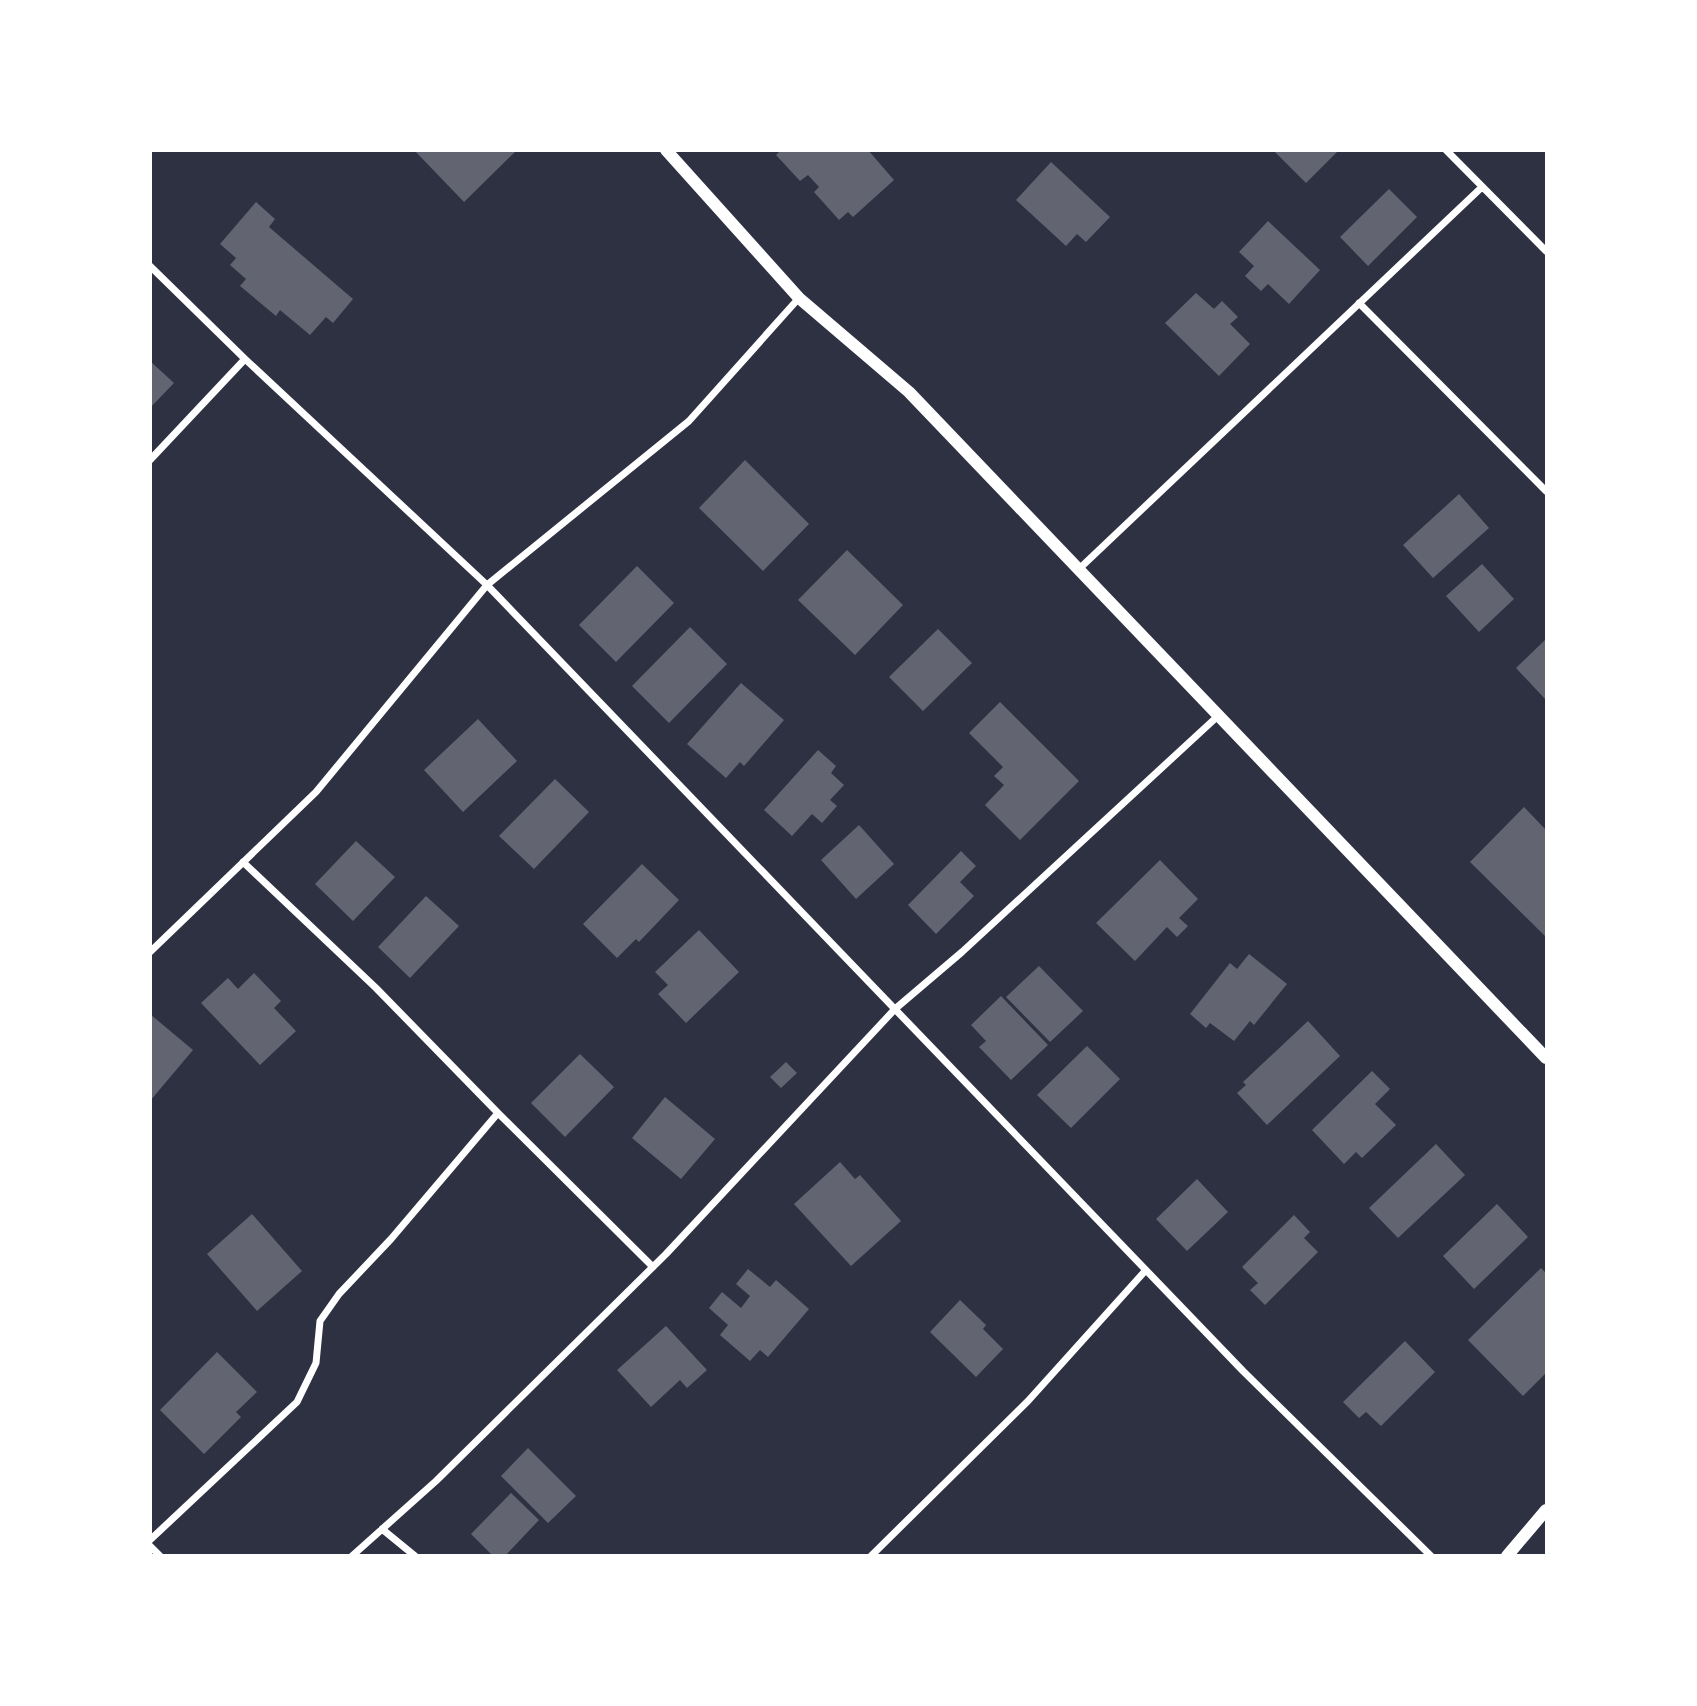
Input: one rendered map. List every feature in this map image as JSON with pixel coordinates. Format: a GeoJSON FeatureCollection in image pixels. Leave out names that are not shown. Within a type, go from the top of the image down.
{"type":"FeatureCollection","features":[{"type":"Feature","properties":{"kind":"street"},"geometry":{"type":"LineString","coordinates":[[666,150],[799,298],[909,392],[1546,1058]]}},
{"type":"Feature","properties":{"kind":"street"},"geometry":{"type":"LineString","coordinates":[[1446,150],[1546,251]]}},
{"type":"Feature","properties":{"kind":"street"},"geometry":{"type":"LineString","coordinates":[[1079,569],[1482,187]]}},
{"type":"Feature","properties":{"kind":"street"},"geometry":{"type":"LineString","coordinates":[[150,266],[245,359],[488,585],[1243,1371],[1431,1556]]}},
{"type":"Feature","properties":{"kind":"street"},"geometry":{"type":"LineString","coordinates":[[150,952],[316,792],[488,585],[689,421],[799,298]]}},
{"type":"Feature","properties":{"kind":"street"},"geometry":{"type":"LineString","coordinates":[[1359,303],[1546,491]]}},
{"type":"Feature","properties":{"kind":"street"},"geometry":{"type":"LineString","coordinates":[[150,460],[245,359]]}},
{"type":"Feature","properties":{"kind":"street"},"geometry":{"type":"LineString","coordinates":[[352,1556],[446,1472],[653,1267],[895,1009],[962,952],[1219,715]]}},
{"type":"Feature","properties":{"kind":"street"},"geometry":{"type":"LineString","coordinates":[[243,862],[376,988],[653,1267]]}},
{"type":"Feature","properties":{"kind":"street"},"geometry":{"type":"LineString","coordinates":[[150,1540],[297,1402],[316,1363],[320,1321],[339,1294],[391,1239],[498,1113]]}},
{"type":"Feature","properties":{"kind":"street"},"geometry":{"type":"LineString","coordinates":[[871,1556],[1028,1401],[1146,1270]]}},
{"type":"Feature","properties":{"kind":"street"},"geometry":{"type":"LineString","coordinates":[[1507,1556],[1546,1510]]}},
{"type":"Feature","properties":{"kind":"street"},"geometry":{"type":"LineString","coordinates":[[382,1529],[415,1556]]}},
{"type":"Feature","properties":{"kind":"street"},"geometry":{"type":"LineString","coordinates":[[150,1546],[160,1556]]}},
{"type":"Feature","properties":{"kind":"building"},"geometry":{"type":"Polygon","coordinates":[[[414,150],[517,150],[464,202],[414,150]]]}},
{"type":"Feature","properties":{"kind":"building"},"geometry":{"type":"Polygon","coordinates":[[[781,150],[868,150],[894,180],[853,217],[848,212],[839,220],[814,192],[819,187],[808,175],[800,181],[776,155],[781,150]]]}},
{"type":"Feature","properties":{"kind":"building"},"geometry":{"type":"Polygon","coordinates":[[[1273,150],[1339,150],[1306,183],[1273,150]]]}},
{"type":"Feature","properties":{"kind":"building"},"geometry":{"type":"Polygon","coordinates":[[[1051,162],[1110,217],[1086,242],[1077,234],[1066,246],[1016,200],[1051,162]]]}},
{"type":"Feature","properties":{"kind":"building"},"geometry":{"type":"Polygon","coordinates":[[[1389,189],[1417,217],[1368,266],[1340,237],[1389,189]]]}},
{"type":"Feature","properties":{"kind":"building"},"geometry":{"type":"Polygon","coordinates":[[[256,202],[275,219],[269,227],[353,299],[333,323],[326,317],[310,335],[280,310],[276,316],[240,286],[246,279],[230,265],[236,258],[220,244],[256,202]]]}},
{"type":"Feature","properties":{"kind":"building"},"geometry":{"type":"Polygon","coordinates":[[[1268,221],[1320,270],[1289,304],[1268,284],[1261,291],[1245,276],[1254,266],[1239,252],[1268,221]]]}},
{"type":"Feature","properties":{"kind":"building"},"geometry":{"type":"Polygon","coordinates":[[[1196,293],[1214,309],[1222,301],[1238,317],[1230,324],[1250,344],[1219,376],[1165,323],[1196,293]]]}},
{"type":"Feature","properties":{"kind":"building"},"geometry":{"type":"Polygon","coordinates":[[[150,361],[174,383],[150,408],[150,361]]]}},
{"type":"Feature","properties":{"kind":"building"},"geometry":{"type":"Polygon","coordinates":[[[745,460],[809,524],[763,571],[699,508],[745,460]]]}},
{"type":"Feature","properties":{"kind":"building"},"geometry":{"type":"Polygon","coordinates":[[[1459,494],[1489,528],[1433,578],[1403,545],[1459,494]]]}},
{"type":"Feature","properties":{"kind":"building"},"geometry":{"type":"Polygon","coordinates":[[[847,550],[903,605],[855,655],[798,600],[847,550]]]}},
{"type":"Feature","properties":{"kind":"building"},"geometry":{"type":"Polygon","coordinates":[[[1482,564],[1514,599],[1479,632],[1446,596],[1482,564]]]}},
{"type":"Feature","properties":{"kind":"building"},"geometry":{"type":"Polygon","coordinates":[[[637,566],[674,603],[616,662],[579,625],[637,566]]]}},
{"type":"Feature","properties":{"kind":"building"},"geometry":{"type":"Polygon","coordinates":[[[690,627],[727,664],[669,723],[632,686],[690,627]]]}},
{"type":"Feature","properties":{"kind":"building"},"geometry":{"type":"Polygon","coordinates":[[[938,629],[972,663],[923,711],[889,677],[938,629]]]}},
{"type":"Feature","properties":{"kind":"building"},"geometry":{"type":"Polygon","coordinates":[[[1546,639],[1546,700],[1516,668],[1546,639]]]}},
{"type":"Feature","properties":{"kind":"building"},"geometry":{"type":"Polygon","coordinates":[[[741,683],[784,720],[744,766],[740,762],[726,778],[687,744],[741,683]]]}},
{"type":"Feature","properties":{"kind":"building"},"geometry":{"type":"Polygon","coordinates":[[[1000,702],[1079,781],[1020,840],[985,805],[1004,785],[994,776],[1003,767],[969,733],[1000,702]]]}},
{"type":"Feature","properties":{"kind":"building"},"geometry":{"type":"Polygon","coordinates":[[[478,719],[517,761],[463,812],[424,770],[478,719]]]}},
{"type":"Feature","properties":{"kind":"building"},"geometry":{"type":"Polygon","coordinates":[[[818,750],[836,766],[831,773],[844,785],[830,800],[837,806],[822,823],[812,814],[792,836],[764,810],[818,750]]]}},
{"type":"Feature","properties":{"kind":"building"},"geometry":{"type":"Polygon","coordinates":[[[555,779],[589,812],[534,869],[499,836],[555,779]]]}},
{"type":"Feature","properties":{"kind":"building"},"geometry":{"type":"Polygon","coordinates":[[[1524,807],[1546,830],[1546,937],[1470,862],[1524,807]]]}},
{"type":"Feature","properties":{"kind":"building"},"geometry":{"type":"Polygon","coordinates":[[[859,825],[894,864],[856,899],[821,860],[859,825]]]}},
{"type":"Feature","properties":{"kind":"building"},"geometry":{"type":"Polygon","coordinates":[[[356,841],[395,877],[353,921],[315,884],[356,841]]]}},
{"type":"Feature","properties":{"kind":"building"},"geometry":{"type":"Polygon","coordinates":[[[961,851],[976,866],[960,882],[974,896],[936,934],[908,905],[961,851]]]}},
{"type":"Feature","properties":{"kind":"building"},"geometry":{"type":"Polygon","coordinates":[[[1160,860],[1198,899],[1179,918],[1188,926],[1177,937],[1167,927],[1135,961],[1096,923],[1160,860]]]}},
{"type":"Feature","properties":{"kind":"building"},"geometry":{"type":"Polygon","coordinates":[[[642,864],[679,900],[639,942],[636,939],[617,958],[583,924],[642,864]]]}},
{"type":"Feature","properties":{"kind":"building"},"geometry":{"type":"Polygon","coordinates":[[[426,896],[459,926],[410,978],[378,947],[426,896]]]}},
{"type":"Feature","properties":{"kind":"building"},"geometry":{"type":"Polygon","coordinates":[[[699,930],[739,972],[686,1023],[658,994],[668,985],[655,972],[699,930]]]}},
{"type":"Feature","properties":{"kind":"building"},"geometry":{"type":"Polygon","coordinates":[[[1249,954],[1287,984],[1254,1025],[1250,1021],[1234,1041],[1210,1023],[1206,1028],[1190,1014],[1230,963],[1237,969],[1249,954]]]}},
{"type":"Feature","properties":{"kind":"building"},"geometry":{"type":"Polygon","coordinates":[[[1039,966],[1083,1011],[1050,1042],[1006,997],[1039,966]]]}},
{"type":"Feature","properties":{"kind":"building"},"geometry":{"type":"Polygon","coordinates":[[[254,973],[281,1001],[274,1008],[296,1031],[260,1065],[201,1003],[228,978],[238,989],[254,973]]]}},
{"type":"Feature","properties":{"kind":"building"},"geometry":{"type":"Polygon","coordinates":[[[1001,996],[1048,1045],[1011,1080],[979,1047],[986,1041],[971,1025],[1001,996]]]}},
{"type":"Feature","properties":{"kind":"building"},"geometry":{"type":"Polygon","coordinates":[[[150,1014],[193,1050],[150,1101],[150,1014]]]}},
{"type":"Feature","properties":{"kind":"building"},"geometry":{"type":"Polygon","coordinates":[[[1308,1021],[1340,1056],[1267,1125],[1237,1093],[1246,1085],[1243,1082],[1308,1021]]]}},
{"type":"Feature","properties":{"kind":"building"},"geometry":{"type":"Polygon","coordinates":[[[1087,1046],[1120,1079],[1071,1128],[1037,1095],[1087,1046]]]}},
{"type":"Feature","properties":{"kind":"building"},"geometry":{"type":"Polygon","coordinates":[[[580,1054],[614,1087],[565,1137],[531,1103],[580,1054]]]}},
{"type":"Feature","properties":{"kind":"building"},"geometry":{"type":"Polygon","coordinates":[[[786,1062],[797,1073],[781,1088],[770,1077],[786,1062]]]}},
{"type":"Feature","properties":{"kind":"building"},"geometry":{"type":"Polygon","coordinates":[[[1372,1071],[1390,1089],[1375,1104],[1396,1125],[1362,1158],[1356,1152],[1344,1164],[1312,1130],[1372,1071]]]}},
{"type":"Feature","properties":{"kind":"building"},"geometry":{"type":"Polygon","coordinates":[[[665,1097],[715,1139],[681,1179],[632,1138],[665,1097]]]}},
{"type":"Feature","properties":{"kind":"building"},"geometry":{"type":"Polygon","coordinates":[[[1436,1144],[1465,1175],[1398,1238],[1369,1208],[1436,1144]]]}},
{"type":"Feature","properties":{"kind":"building"},"geometry":{"type":"Polygon","coordinates":[[[840,1162],[855,1179],[860,1175],[901,1221],[851,1266],[794,1204],[840,1162]]]}},
{"type":"Feature","properties":{"kind":"building"},"geometry":{"type":"Polygon","coordinates":[[[1197,1179],[1228,1212],[1187,1251],[1156,1219],[1197,1179]]]}},
{"type":"Feature","properties":{"kind":"building"},"geometry":{"type":"Polygon","coordinates":[[[1497,1204],[1528,1237],[1474,1289],[1443,1256],[1497,1204]]]}},
{"type":"Feature","properties":{"kind":"building"},"geometry":{"type":"Polygon","coordinates":[[[252,1214],[302,1271],[257,1311],[207,1254],[252,1214]]]}},
{"type":"Feature","properties":{"kind":"building"},"geometry":{"type":"Polygon","coordinates":[[[1294,1215],[1310,1232],[1304,1238],[1318,1252],[1265,1305],[1250,1290],[1258,1283],[1242,1267],[1294,1215]]]}},
{"type":"Feature","properties":{"kind":"building"},"geometry":{"type":"Polygon","coordinates":[[[1541,1268],[1546,1273],[1546,1373],[1523,1396],[1468,1340],[1541,1268]]]}},
{"type":"Feature","properties":{"kind":"building"},"geometry":{"type":"Polygon","coordinates":[[[748,1269],[770,1287],[776,1280],[809,1309],[768,1357],[760,1350],[750,1361],[720,1335],[728,1325],[709,1308],[722,1292],[741,1308],[750,1296],[736,1284],[748,1269]]]}},
{"type":"Feature","properties":{"kind":"building"},"geometry":{"type":"Polygon","coordinates":[[[960,1300],[986,1325],[983,1329],[1003,1349],[976,1377],[930,1332],[960,1300]]]}},
{"type":"Feature","properties":{"kind":"building"},"geometry":{"type":"Polygon","coordinates":[[[666,1326],[707,1370],[687,1388],[680,1380],[651,1407],[617,1370],[666,1326]]]}},
{"type":"Feature","properties":{"kind":"building"},"geometry":{"type":"Polygon","coordinates":[[[1405,1341],[1435,1372],[1381,1426],[1366,1412],[1359,1418],[1343,1402],[1405,1341]]]}},
{"type":"Feature","properties":{"kind":"building"},"geometry":{"type":"Polygon","coordinates":[[[217,1352],[257,1392],[236,1412],[241,1417],[204,1454],[160,1410],[217,1352]]]}},
{"type":"Feature","properties":{"kind":"building"},"geometry":{"type":"Polygon","coordinates":[[[528,1448],[576,1496],[548,1523],[501,1476],[528,1448]]]}},
{"type":"Feature","properties":{"kind":"building"},"geometry":{"type":"Polygon","coordinates":[[[511,1493],[539,1520],[505,1556],[493,1556],[471,1534],[511,1493]]]}}]}
